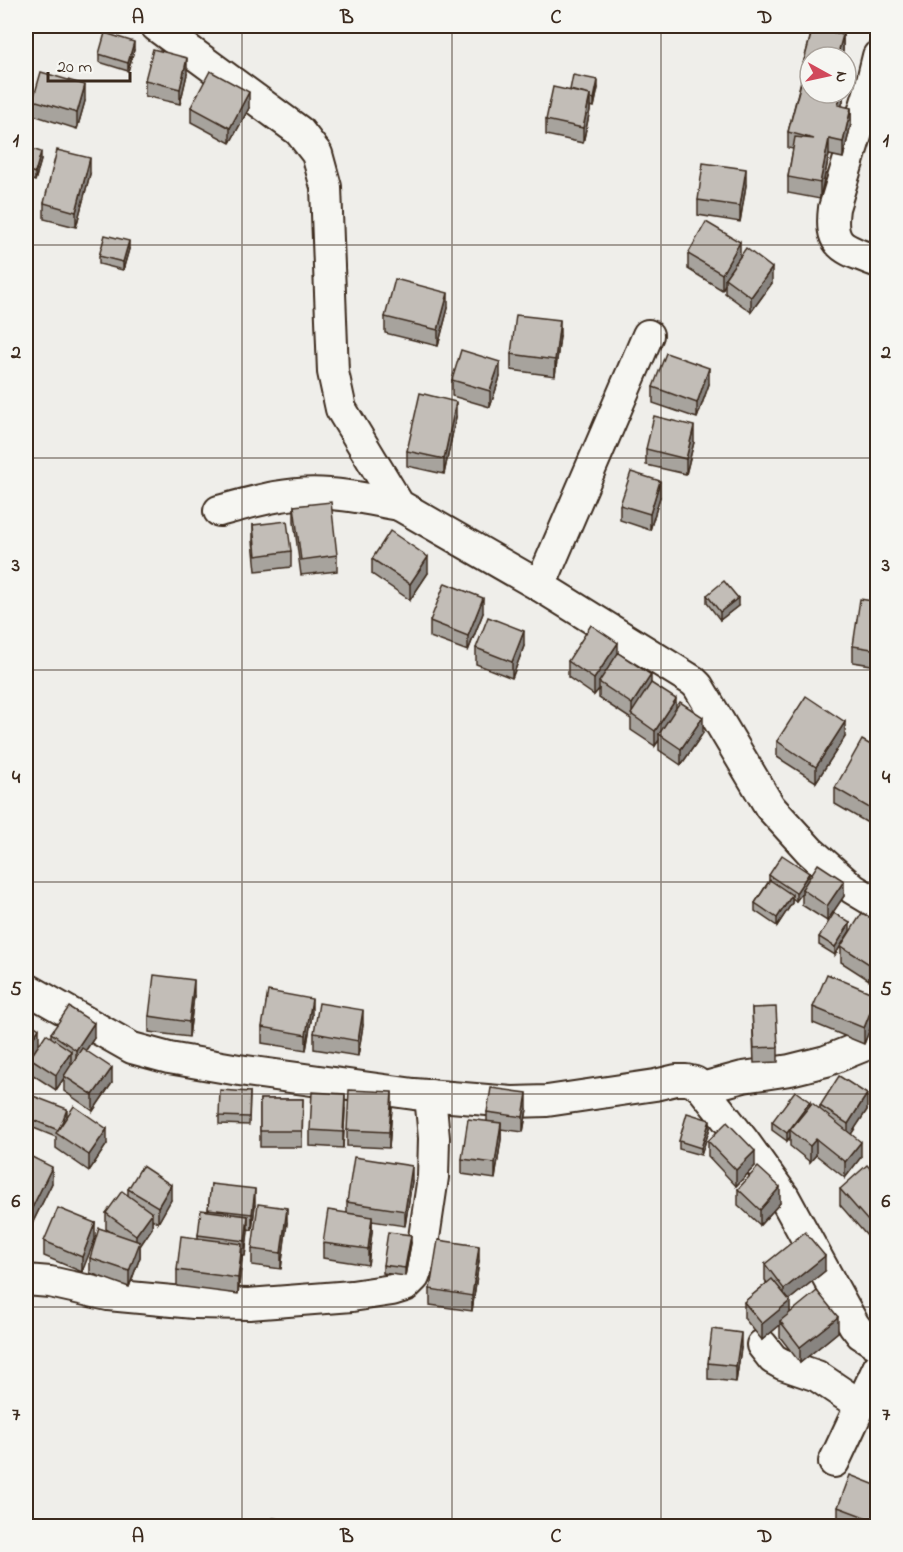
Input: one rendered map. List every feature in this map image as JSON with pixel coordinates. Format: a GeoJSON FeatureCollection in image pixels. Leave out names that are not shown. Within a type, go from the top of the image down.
{"type":"FeatureCollection","features":[{"type":"Feature","properties":{"kind":"street"},"geometry":{"type":"LineString","coordinates":[[156,26],[299,131],[318,154],[326,187],[333,372],[341,409],[399,505]]}},
{"type":"Feature","properties":{"kind":"street"},"geometry":{"type":"LineString","coordinates":[[878,56],[834,208],[832,222],[833,234],[837,242],[847,250],[878,262]]}},
{"type":"Feature","properties":{"kind":"street"},"geometry":{"type":"LineString","coordinates":[[540,586],[648,335]]}},
{"type":"Feature","properties":{"kind":"street"},"geometry":{"type":"LineString","coordinates":[[219,511],[265,498],[304,494],[329,494],[399,505],[540,586],[693,681],[770,807],[810,851],[853,889],[878,904]]}},
{"type":"Feature","properties":{"kind":"street"},"geometry":{"type":"LineString","coordinates":[[26,988],[132,1048],[169,1058],[239,1070],[430,1095],[512,1102],[547,1101],[676,1080],[695,1082],[743,1140],[784,1197],[854,1325],[861,1334],[878,1345]]}},
{"type":"Feature","properties":{"kind":"street"},"geometry":{"type":"LineString","coordinates":[[702,1088],[743,1077],[790,1070],[826,1061],[878,1040]]}},
{"type":"Feature","properties":{"kind":"street"},"geometry":{"type":"LineString","coordinates":[[26,1280],[50,1282],[108,1295],[194,1303],[249,1304],[352,1296],[405,1286],[414,1277],[421,1258],[433,1177],[434,1138],[430,1095]]}},
{"type":"Feature","properties":{"kind":"street"},"geometry":{"type":"LineString","coordinates":[[762,1345],[773,1359],[817,1376],[860,1405]]}},
{"type":"Feature","properties":{"kind":"street"},"geometry":{"type":"LineString","coordinates":[[834,1462],[878,1368]]}},
{"type":"Feature","properties":{"kind":"building"},"geometry":{"type":"Polygon","coordinates":[[[813,27],[843,35],[840,45],[808,45],[813,27]]]}},
{"type":"Feature","properties":{"kind":"building"},"geometry":{"type":"Polygon","coordinates":[[[105,33],[134,42],[128,63],[99,54],[105,33]]]}},
{"type":"Feature","properties":{"kind":"building"},"geometry":{"type":"Polygon","coordinates":[[[153,49],[187,58],[180,89],[145,80],[153,49]]]}},
{"type":"Feature","properties":{"kind":"building"},"geometry":{"type":"Polygon","coordinates":[[[210,71],[249,92],[230,128],[191,107],[210,71]]]}},
{"type":"Feature","properties":{"kind":"building"},"geometry":{"type":"Polygon","coordinates":[[[41,72],[85,85],[77,113],[33,100],[41,72]]]}},
{"type":"Feature","properties":{"kind":"building"},"geometry":{"type":"Polygon","coordinates":[[[573,75],[598,80],[594,99],[590,98],[590,95],[570,90],[573,75]]]}},
{"type":"Feature","properties":{"kind":"building"},"geometry":{"type":"Polygon","coordinates":[[[553,87],[590,95],[583,128],[546,120],[553,87]]]}},
{"type":"Feature","properties":{"kind":"building"},"geometry":{"type":"Polygon","coordinates":[[[798,94],[798,105],[838,105],[851,108],[843,142],[829,139],[820,183],[788,177],[795,137],[814,139],[788,132],[798,94]]]}},
{"type":"Feature","properties":{"kind":"building"},"geometry":{"type":"Polygon","coordinates":[[[26,147],[41,152],[35,173],[26,170],[26,147]]]}},
{"type":"Feature","properties":{"kind":"building"},"geometry":{"type":"Polygon","coordinates":[[[57,150],[90,158],[76,212],[44,203],[57,150]]]}},
{"type":"Feature","properties":{"kind":"building"},"geometry":{"type":"Polygon","coordinates":[[[703,163],[746,169],[740,206],[698,200],[703,163]]]}},
{"type":"Feature","properties":{"kind":"building"},"geometry":{"type":"Polygon","coordinates":[[[706,222],[740,242],[722,274],[688,254],[706,222]]]}},
{"type":"Feature","properties":{"kind":"building"},"geometry":{"type":"Polygon","coordinates":[[[105,235],[129,241],[123,262],[99,256],[105,235]]]}},
{"type":"Feature","properties":{"kind":"building"},"geometry":{"type":"Polygon","coordinates":[[[746,248],[772,268],[751,297],[725,278],[746,248]]]}},
{"type":"Feature","properties":{"kind":"building"},"geometry":{"type":"Polygon","coordinates":[[[395,279],[448,293],[438,330],[385,317],[395,279]]]}},
{"type":"Feature","properties":{"kind":"building"},"geometry":{"type":"Polygon","coordinates":[[[516,315],[560,320],[555,360],[511,354],[516,315]]]}},
{"type":"Feature","properties":{"kind":"building"},"geometry":{"type":"Polygon","coordinates":[[[461,350],[500,362],[490,391],[452,380],[461,350]]]}},
{"type":"Feature","properties":{"kind":"building"},"geometry":{"type":"Polygon","coordinates":[[[666,353],[709,368],[697,403],[653,387],[666,353]]]}},
{"type":"Feature","properties":{"kind":"building"},"geometry":{"type":"Polygon","coordinates":[[[420,393],[456,402],[444,459],[407,451],[420,393]]]}},
{"type":"Feature","properties":{"kind":"building"},"geometry":{"type":"Polygon","coordinates":[[[654,416],[694,426],[686,459],[646,449],[654,416]]]}},
{"type":"Feature","properties":{"kind":"building"},"geometry":{"type":"Polygon","coordinates":[[[631,472],[660,481],[650,514],[620,505],[631,472]]]}},
{"type":"Feature","properties":{"kind":"building"},"geometry":{"type":"Polygon","coordinates":[[[331,502],[337,555],[301,560],[294,506],[331,502]]]}},
{"type":"Feature","properties":{"kind":"building"},"geometry":{"type":"Polygon","coordinates":[[[287,521],[291,551],[256,556],[253,525],[287,521]]]}},
{"type":"Feature","properties":{"kind":"building"},"geometry":{"type":"Polygon","coordinates":[[[390,531],[428,557],[410,584],[372,559],[390,531]]]}},
{"type":"Feature","properties":{"kind":"building"},"geometry":{"type":"Polygon","coordinates":[[[724,581],[738,598],[720,612],[707,595],[724,581]]]}},
{"type":"Feature","properties":{"kind":"building"},"geometry":{"type":"Polygon","coordinates":[[[445,583],[483,598],[468,636],[430,621],[445,583]]]}},
{"type":"Feature","properties":{"kind":"building"},"geometry":{"type":"Polygon","coordinates":[[[860,599],[878,602],[878,650],[853,646],[860,599]]]}},
{"type":"Feature","properties":{"kind":"building"},"geometry":{"type":"Polygon","coordinates":[[[488,617],[524,631],[512,662],[476,648],[488,617]]]}},
{"type":"Feature","properties":{"kind":"building"},"geometry":{"type":"Polygon","coordinates":[[[591,625],[618,643],[594,679],[568,661],[591,625]]]}},
{"type":"Feature","properties":{"kind":"building"},"geometry":{"type":"Polygon","coordinates":[[[618,653],[651,675],[632,704],[599,682],[618,653]]]}},
{"type":"Feature","properties":{"kind":"building"},"geometry":{"type":"Polygon","coordinates":[[[651,683],[676,699],[655,731],[631,714],[651,683]]]}},
{"type":"Feature","properties":{"kind":"building"},"geometry":{"type":"Polygon","coordinates":[[[806,696],[845,722],[816,767],[777,741],[806,696]]]}},
{"type":"Feature","properties":{"kind":"building"},"geometry":{"type":"Polygon","coordinates":[[[680,702],[703,717],[681,749],[659,734],[680,702]]]}},
{"type":"Feature","properties":{"kind":"building"},"geometry":{"type":"Polygon","coordinates":[[[862,740],[878,749],[878,813],[835,788],[862,740]]]}},
{"type":"Feature","properties":{"kind":"building"},"geometry":{"type":"Polygon","coordinates":[[[878,834],[878,855],[871,852],[878,834]]]}},
{"type":"Feature","properties":{"kind":"building"},"geometry":{"type":"Polygon","coordinates":[[[782,855],[809,873],[796,893],[769,875],[782,855]]]}},
{"type":"Feature","properties":{"kind":"building"},"geometry":{"type":"Polygon","coordinates":[[[818,864],[844,881],[827,906],[802,889],[818,864]]]}},
{"type":"Feature","properties":{"kind":"building"},"geometry":{"type":"Polygon","coordinates":[[[770,880],[792,895],[777,918],[755,903],[770,880]]]}},
{"type":"Feature","properties":{"kind":"building"},"geometry":{"type":"Polygon","coordinates":[[[834,913],[850,923],[835,947],[819,937],[834,913]]]}},
{"type":"Feature","properties":{"kind":"building"},"geometry":{"type":"Polygon","coordinates":[[[862,913],[878,922],[878,950],[869,964],[841,946],[862,913]]]}},
{"type":"Feature","properties":{"kind":"building"},"geometry":{"type":"Polygon","coordinates":[[[827,974],[877,995],[864,1028],[813,1007],[827,974]]]}},
{"type":"Feature","properties":{"kind":"building"},"geometry":{"type":"Polygon","coordinates":[[[154,975],[194,980],[189,1022],[149,1016],[154,975]]]}},
{"type":"Feature","properties":{"kind":"building"},"geometry":{"type":"Polygon","coordinates":[[[268,991],[312,999],[306,1035],[262,1027],[268,991]]]}},
{"type":"Feature","properties":{"kind":"building"},"geometry":{"type":"Polygon","coordinates":[[[319,1003],[363,1010],[358,1041],[314,1033],[319,1003]]]}},
{"type":"Feature","properties":{"kind":"building"},"geometry":{"type":"Polygon","coordinates":[[[69,1007],[94,1023],[76,1050],[51,1033],[69,1007]]]}},
{"type":"Feature","properties":{"kind":"building"},"geometry":{"type":"Polygon","coordinates":[[[776,1007],[778,1047],[754,1048],[752,1008],[776,1007]]]}},
{"type":"Feature","properties":{"kind":"building"},"geometry":{"type":"Polygon","coordinates":[[[26,1020],[39,1029],[26,1048],[26,1020]]]}},
{"type":"Feature","properties":{"kind":"building"},"geometry":{"type":"Polygon","coordinates":[[[46,1034],[71,1051],[56,1075],[30,1058],[46,1034]]]}},
{"type":"Feature","properties":{"kind":"building"},"geometry":{"type":"Polygon","coordinates":[[[82,1048],[112,1068],[93,1095],[64,1076],[82,1048]]]}},
{"type":"Feature","properties":{"kind":"building"},"geometry":{"type":"Polygon","coordinates":[[[839,1076],[867,1094],[848,1124],[820,1106],[839,1076]]]}},
{"type":"Feature","properties":{"kind":"building"},"geometry":{"type":"Polygon","coordinates":[[[491,1088],[527,1093],[523,1117],[487,1112],[491,1088]]]}},
{"type":"Feature","properties":{"kind":"building"},"geometry":{"type":"Polygon","coordinates":[[[220,1090],[250,1092],[249,1117],[219,1116],[220,1090]]]}},
{"type":"Feature","properties":{"kind":"building"},"geometry":{"type":"Polygon","coordinates":[[[349,1090],[392,1092],[389,1132],[347,1130],[349,1090]]]}},
{"type":"Feature","properties":{"kind":"building"},"geometry":{"type":"Polygon","coordinates":[[[795,1091],[810,1102],[787,1133],[772,1122],[795,1091]]]}},
{"type":"Feature","properties":{"kind":"building"},"geometry":{"type":"Polygon","coordinates":[[[312,1092],[345,1094],[343,1132],[310,1130],[312,1092]]]}},
{"type":"Feature","properties":{"kind":"building"},"geometry":{"type":"Polygon","coordinates":[[[33,1096],[67,1109],[58,1130],[26,1117],[33,1096]]]}},
{"type":"Feature","properties":{"kind":"building"},"geometry":{"type":"Polygon","coordinates":[[[260,1099],[303,1099],[302,1131],[260,1131],[260,1099]]]}},
{"type":"Feature","properties":{"kind":"building"},"geometry":{"type":"Polygon","coordinates":[[[812,1103],[861,1142],[845,1162],[816,1139],[810,1146],[790,1130],[812,1103]]]}},
{"type":"Feature","properties":{"kind":"building"},"geometry":{"type":"Polygon","coordinates":[[[74,1106],[107,1129],[89,1155],[56,1133],[74,1106]]]}},
{"type":"Feature","properties":{"kind":"building"},"geometry":{"type":"Polygon","coordinates":[[[687,1113],[710,1120],[701,1148],[679,1141],[687,1113]]]}},
{"type":"Feature","properties":{"kind":"building"},"geometry":{"type":"Polygon","coordinates":[[[468,1119],[501,1123],[495,1163],[462,1159],[468,1119]]]}},
{"type":"Feature","properties":{"kind":"building"},"geometry":{"type":"Polygon","coordinates":[[[727,1122],[755,1151],[736,1170],[708,1141],[727,1122]]]}},
{"type":"Feature","properties":{"kind":"building"},"geometry":{"type":"Polygon","coordinates":[[[26,1154],[52,1167],[28,1216],[26,1215],[26,1154]]]}},
{"type":"Feature","properties":{"kind":"building"},"geometry":{"type":"Polygon","coordinates":[[[354,1157],[412,1166],[405,1211],[347,1202],[354,1157]]]}},
{"type":"Feature","properties":{"kind":"building"},"geometry":{"type":"Polygon","coordinates":[[[867,1165],[878,1177],[878,1226],[875,1229],[840,1189],[867,1165]]]}},
{"type":"Feature","properties":{"kind":"building"},"geometry":{"type":"Polygon","coordinates":[[[142,1166],[171,1185],[158,1207],[128,1189],[142,1166]]]}},
{"type":"Feature","properties":{"kind":"building"},"geometry":{"type":"Polygon","coordinates":[[[758,1167],[780,1187],[760,1210],[738,1189],[758,1167]]]}},
{"type":"Feature","properties":{"kind":"building"},"geometry":{"type":"Polygon","coordinates":[[[211,1184],[255,1189],[252,1214],[208,1209],[211,1184]]]}},
{"type":"Feature","properties":{"kind":"building"},"geometry":{"type":"Polygon","coordinates":[[[122,1191],[152,1213],[136,1235],[106,1213],[122,1191]]]}},
{"type":"Feature","properties":{"kind":"building"},"geometry":{"type":"Polygon","coordinates":[[[258,1204],[287,1208],[281,1253],[252,1249],[258,1204]]]}},
{"type":"Feature","properties":{"kind":"building"},"geometry":{"type":"Polygon","coordinates":[[[58,1208],[95,1223],[82,1257],[44,1241],[58,1208]]]}},
{"type":"Feature","properties":{"kind":"building"},"geometry":{"type":"Polygon","coordinates":[[[201,1210],[248,1216],[245,1241],[198,1235],[201,1210]]]}},
{"type":"Feature","properties":{"kind":"building"},"geometry":{"type":"Polygon","coordinates":[[[328,1210],[372,1217],[368,1249],[323,1243],[328,1210]]]}},
{"type":"Feature","properties":{"kind":"building"},"geometry":{"type":"Polygon","coordinates":[[[99,1228],[140,1242],[129,1271],[90,1258],[99,1228]]]}},
{"type":"Feature","properties":{"kind":"building"},"geometry":{"type":"Polygon","coordinates":[[[388,1232],[411,1235],[405,1268],[383,1265],[388,1232]]]}},
{"type":"Feature","properties":{"kind":"building"},"geometry":{"type":"Polygon","coordinates":[[[805,1232],[825,1256],[784,1289],[765,1264],[805,1232]]]}},
{"type":"Feature","properties":{"kind":"building"},"geometry":{"type":"Polygon","coordinates":[[[181,1236],[242,1244],[238,1278],[177,1270],[181,1236]]]}},
{"type":"Feature","properties":{"kind":"building"},"geometry":{"type":"Polygon","coordinates":[[[438,1240],[479,1246],[472,1296],[430,1289],[438,1240]]]}},
{"type":"Feature","properties":{"kind":"building"},"geometry":{"type":"Polygon","coordinates":[[[772,1279],[790,1301],[762,1324],[744,1302],[772,1279]]]}},
{"type":"Feature","properties":{"kind":"building"},"geometry":{"type":"Polygon","coordinates":[[[817,1291],[838,1317],[800,1347],[780,1321],[817,1291]]]}},
{"type":"Feature","properties":{"kind":"building"},"geometry":{"type":"Polygon","coordinates":[[[712,1329],[741,1333],[736,1366],[708,1363],[712,1329]]]}},
{"type":"Feature","properties":{"kind":"building"},"geometry":{"type":"Polygon","coordinates":[[[850,1475],[878,1486],[878,1522],[838,1507],[850,1475]]]}},
{"type":"Feature","properties":{"kind":"building"},"geometry":{"type":"Polygon","coordinates":[[[273,1518],[324,1526],[324,1527],[271,1527],[273,1518]]]}}]}
